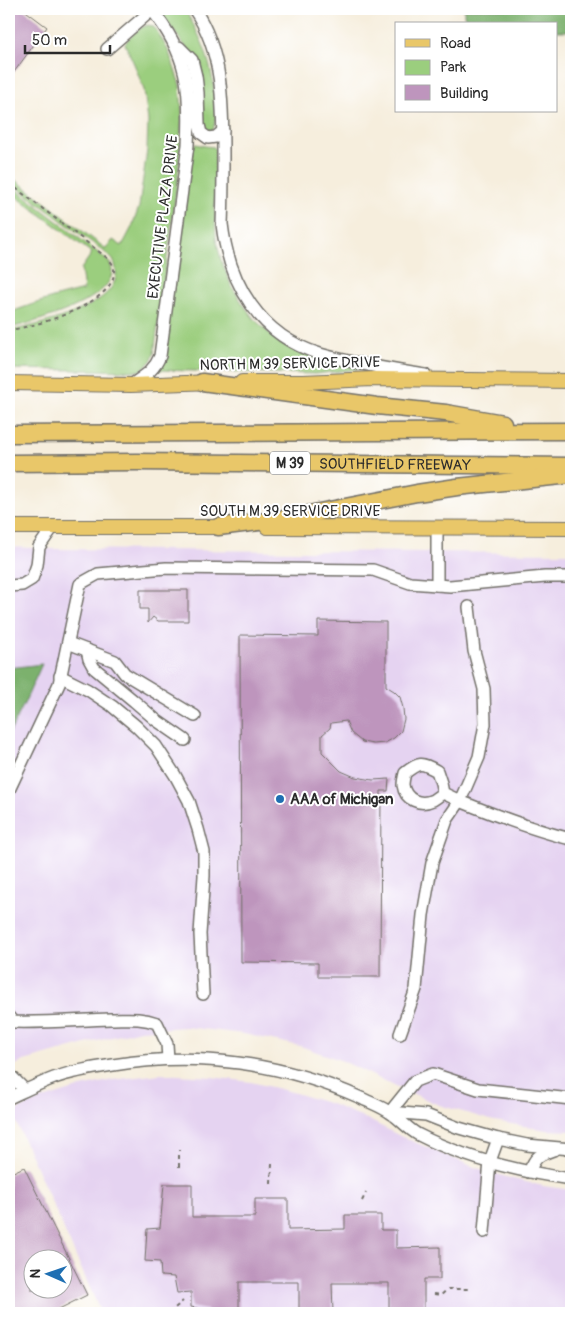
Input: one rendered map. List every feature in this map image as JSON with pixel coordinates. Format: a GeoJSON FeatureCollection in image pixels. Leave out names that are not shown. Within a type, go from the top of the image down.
{"type":"FeatureCollection","features":[{"type":"Feature","properties":{"kind":"highway"},"geometry":{"type":"LineString","coordinates":[[202,382],[377,406],[446,413],[547,431]]}},
{"type":"Feature","properties":{"kind":"highway","name":"SOUTHFIELD FREEWAY"},"geometry":{"type":"LineString","coordinates":[[9,434],[571,431]]}},
{"type":"Feature","properties":{"kind":"highway","name":"SOUTHFIELD FREEWAY"},"geometry":{"type":"LineString","coordinates":[[9,463],[137,462],[571,466]]}},
{"type":"Feature","properties":{"kind":"highway"},"geometry":{"type":"LineString","coordinates":[[218,527],[283,519],[441,489],[571,474]]}},
{"type":"Feature","properties":{"kind":"main road","name":"NORTH M 39 SERVICE DRIVE"},"geometry":{"type":"LineString","coordinates":[[9,382],[131,385],[373,379],[571,381]]}},
{"type":"Feature","properties":{"kind":"main road","name":"SOUTH M 39 SERVICE DRIVE"},"geometry":{"type":"LineString","coordinates":[[9,527],[571,528]]}},
{"type":"Feature","properties":{"kind":"street"},"geometry":{"type":"LineString","coordinates":[[107,49],[152,9]]}},
{"type":"Feature","properties":{"kind":"street","name":"EXECUTIVE PLAZA DRIVE"},"geometry":{"type":"LineString","coordinates":[[131,385],[151,371],[157,364],[160,356],[188,145],[190,113],[187,78],[182,60],[164,25],[152,9]]}},
{"type":"Feature","properties":{"kind":"street"},"geometry":{"type":"LineString","coordinates":[[194,9],[200,17],[211,41],[218,66],[223,131],[222,224],[228,260],[237,282],[248,300],[261,318],[272,328],[288,340],[319,354],[444,379]]}},
{"type":"Feature","properties":{"kind":"street","name":"EXECUTIVE PLAZA DRIVE"},"geometry":{"type":"LineString","coordinates":[[174,42],[192,60],[198,92],[201,133],[208,138],[216,137],[223,131]]}},
{"type":"Feature","properties":{"kind":"street"},"geometry":{"type":"LineString","coordinates":[[9,586],[22,585],[32,579],[37,565],[39,547],[53,527]]}},
{"type":"Feature","properties":{"kind":"street"},"geometry":{"type":"LineString","coordinates":[[437,528],[437,585]]}},
{"type":"Feature","properties":{"kind":"street"},"geometry":{"type":"LineString","coordinates":[[9,790],[59,684],[80,584],[98,574],[166,568],[373,570],[410,583],[450,586],[545,577],[571,577]]}},
{"type":"Feature","properties":{"kind":"street"},"geometry":{"type":"LineString","coordinates":[[400,1034],[416,989],[423,916],[432,864],[447,820],[460,801],[479,757],[485,724],[484,689],[474,651],[468,607]]}},
{"type":"Feature","properties":{"kind":"street"},"geometry":{"type":"LineString","coordinates":[[68,643],[115,661],[125,674],[195,716]]}},
{"type":"Feature","properties":{"kind":"street"},"geometry":{"type":"LineString","coordinates":[[87,650],[94,668],[156,720],[185,740]]}},
{"type":"Feature","properties":{"kind":"street"},"geometry":{"type":"LineString","coordinates":[[60,676],[88,690],[112,706],[136,726],[156,746],[189,801],[204,852],[200,934],[203,994]]}},
{"type":"Feature","properties":{"kind":"street"},"geometry":{"type":"LineString","coordinates":[[443,793],[499,818],[571,840]]}},
{"type":"Feature","properties":{"kind":"street"},"geometry":{"type":"LineString","coordinates":[[9,1017],[13,1022],[34,1023],[144,1019],[157,1023],[167,1044],[168,1059]]}},
{"type":"Feature","properties":{"kind":"street"},"geometry":{"type":"LineString","coordinates":[[9,1098],[54,1078],[90,1068],[130,1062],[168,1059],[218,1060],[253,1065],[286,1072],[339,1089],[390,1112],[417,1134],[453,1149],[529,1172],[571,1180]]}},
{"type":"Feature","properties":{"kind":"street"},"geometry":{"type":"LineString","coordinates":[[9,1074],[25,1090]]}},
{"type":"Feature","properties":{"kind":"street"},"geometry":{"type":"LineString","coordinates":[[390,1112],[415,1081],[433,1074],[478,1090],[571,1099]]}},
{"type":"Feature","properties":{"kind":"street"},"geometry":{"type":"LineString","coordinates":[[390,1112],[426,1115],[459,1128],[527,1145],[571,1149]]}},
{"type":"Feature","properties":{"kind":"street"},"geometry":{"type":"LineString","coordinates":[[484,1232],[490,1161],[498,1139]]}},
{"type":"Feature","properties":{"kind":"street"},"geometry":{"type":"LineString","coordinates":[[529,1172],[538,1156],[557,1148]]}},
{"type":"Feature","properties":{"kind":"path"},"geometry":{"type":"LineString","coordinates":[[9,183],[102,254],[113,264],[114,275],[110,285],[83,307],[64,316],[9,330]]}},
{"type":"Feature","properties":{"kind":"path"},"geometry":{"type":"LineString","coordinates":[[179,1150],[179,1167]]}},
{"type":"Feature","properties":{"kind":"path"},"geometry":{"type":"LineString","coordinates":[[271,1184],[272,1163]]}},
{"type":"Feature","properties":{"kind":"path"},"geometry":{"type":"LineString","coordinates":[[362,1201],[366,1193]]}},
{"type":"Feature","properties":{"kind":"path"},"geometry":{"type":"LineString","coordinates":[[434,1294],[441,1295],[448,1289],[470,1289]]}},
{"type":"Feature","properties":{"kind":"path"},"geometry":{"type":"LineString","coordinates":[[169,1312],[183,1301]]}},
{"type":"Feature","properties":{"kind":"shaded area"},"geometry":{"type":"Polygon","coordinates":[[[9,547],[50,549],[571,553],[571,1131],[547,1130],[494,1121],[439,1105],[343,1061],[300,1046],[244,1034],[186,1027],[140,1030],[24,1061],[9,1069],[9,547]]]}},
{"type":"Feature","properties":{"kind":"shaded area"},"geometry":{"type":"Polygon","coordinates":[[[160,1074],[212,1077],[251,1082],[292,1092],[331,1104],[474,1167],[513,1179],[571,1190],[571,1313],[101,1313],[12,1113],[34,1102],[81,1087],[113,1080],[160,1074]]]}},
{"type":"Feature","properties":{"kind":"green space"},"geometry":{"type":"Polygon","coordinates":[[[157,9],[184,9],[196,30],[206,52],[212,75],[216,112],[213,130],[208,132],[203,130],[189,51],[157,9]]]}},
{"type":"Feature","properties":{"kind":"green space"},"geometry":{"type":"Polygon","coordinates":[[[464,9],[571,9],[571,31],[558,31],[558,22],[472,22],[464,16],[464,9]]]}},
{"type":"Feature","properties":{"kind":"green space"},"geometry":{"type":"Polygon","coordinates":[[[148,25],[156,29],[169,52],[180,85],[182,113],[178,177],[154,354],[151,361],[140,371],[9,369],[9,331],[54,320],[88,306],[102,297],[112,287],[116,269],[110,257],[9,181],[9,175],[106,249],[113,240],[122,246],[132,227],[139,207],[147,150],[148,121],[144,90],[125,44],[141,28],[148,25]]]}},
{"type":"Feature","properties":{"kind":"green space"},"geometry":{"type":"Polygon","coordinates":[[[196,144],[214,147],[215,150],[216,239],[221,260],[231,285],[254,319],[286,345],[301,352],[368,368],[315,374],[156,370],[193,146],[196,144]]]}},
{"type":"Feature","properties":{"kind":"green space"},"geometry":{"type":"Polygon","coordinates":[[[9,184],[104,257],[111,266],[111,278],[103,289],[72,308],[9,328],[9,313],[46,300],[84,290],[81,269],[92,253],[9,191],[9,184]]]}},
{"type":"Feature","properties":{"kind":"green space"},"geometry":{"type":"Polygon","coordinates":[[[42,664],[24,704],[9,734],[9,668],[42,664]]]}},
{"type":"Feature","properties":{"kind":"building"},"geometry":{"type":"Polygon","coordinates":[[[9,9],[23,9],[47,27],[9,79],[9,9]]]}},
{"type":"Feature","properties":{"kind":"building"},"geometry":{"type":"Polygon","coordinates":[[[140,590],[188,590],[188,621],[158,621],[153,617],[148,623],[148,609],[140,609],[140,590]]]}},
{"type":"Feature","properties":{"kind":"building","name":"AAA of Michigan"},"geometry":{"type":"Polygon","coordinates":[[[318,621],[386,622],[386,686],[400,697],[403,708],[404,719],[401,731],[385,743],[373,744],[362,742],[351,733],[346,721],[331,723],[330,728],[322,735],[322,752],[341,771],[355,777],[373,780],[389,779],[388,791],[381,791],[380,977],[318,977],[318,963],[241,962],[240,635],[318,636],[318,621]]]}},
{"type":"Feature","properties":{"kind":"building"},"geometry":{"type":"Polygon","coordinates":[[[24,1167],[65,1250],[22,1250],[22,1300],[72,1300],[72,1265],[87,1295],[51,1313],[9,1313],[9,1174],[24,1167]]]}},
{"type":"Feature","properties":{"kind":"building"},"geometry":{"type":"Polygon","coordinates":[[[164,1184],[192,1184],[192,1217],[255,1217],[255,1199],[288,1199],[288,1230],[345,1229],[345,1215],[381,1215],[381,1230],[396,1230],[396,1248],[440,1247],[440,1279],[424,1279],[424,1313],[389,1313],[389,1283],[332,1283],[333,1313],[299,1313],[299,1282],[239,1282],[239,1313],[208,1313],[207,1310],[191,1307],[191,1292],[177,1293],[174,1277],[161,1276],[160,1262],[145,1261],[147,1229],[160,1228],[164,1184]]]}},
{"type":"Feature","properties":{"kind":"place","name":"AAA of Michigan"},"geometry":{"type":"Point","coordinates":[280,799]}}]}
